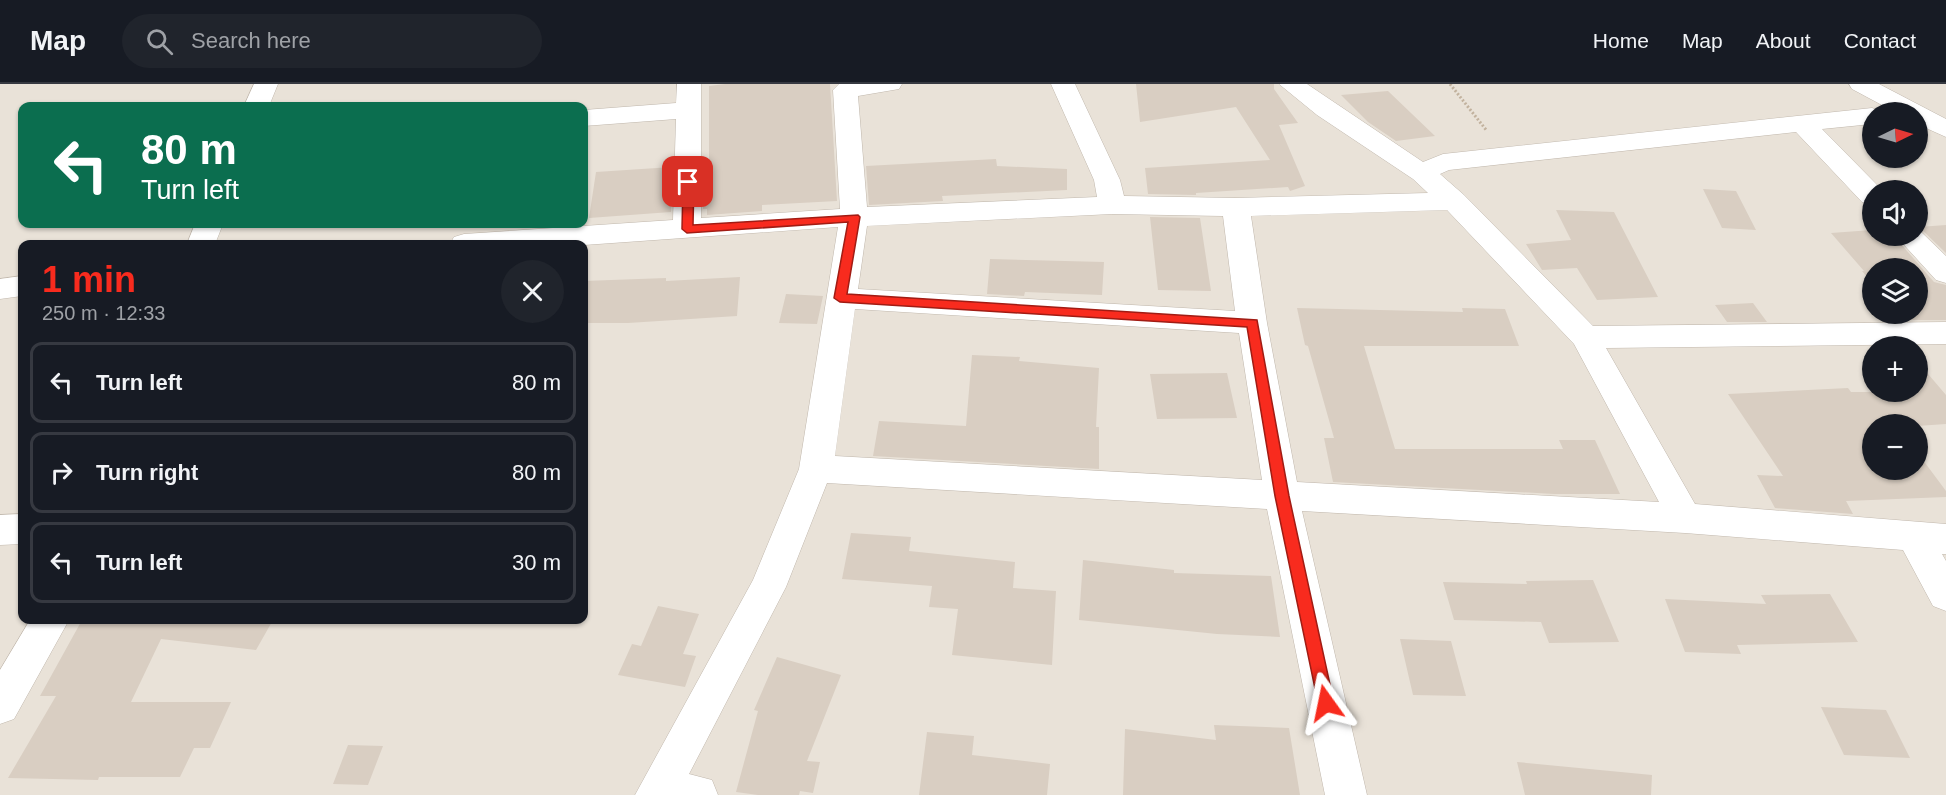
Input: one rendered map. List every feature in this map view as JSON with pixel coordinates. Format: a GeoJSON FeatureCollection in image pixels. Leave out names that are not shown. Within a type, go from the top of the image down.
{"type":"FeatureCollection","features":[{"type":"Feature","properties":{"kind":"street"},"geometry":{"type":"LineString","coordinates":[[259,102],[266,84]]}},
{"type":"Feature","properties":{"kind":"street"},"geometry":{"type":"LineString","coordinates":[[687,229],[689,84]]}},
{"type":"Feature","properties":{"kind":"street"},"geometry":{"type":"LineString","coordinates":[[698,795],[657,794],[768,587],[816,469],[854,217],[845,87],[890,84]]}},
{"type":"Feature","properties":{"kind":"street"},"geometry":{"type":"LineString","coordinates":[[1062,84],[1107,180],[1112,205]]}},
{"type":"Feature","properties":{"kind":"street"},"geometry":{"type":"LineString","coordinates":[[1291,84],[1326,111],[1422,173],[1454,201],[1586,338],[1685,519]]}},
{"type":"Feature","properties":{"kind":"street"},"geometry":{"type":"LineString","coordinates":[[1861,84],[1893,102]]}},
{"type":"Feature","properties":{"kind":"street"},"geometry":{"type":"LineString","coordinates":[[588,118],[690,110]]}},
{"type":"Feature","properties":{"kind":"street"},"geometry":{"type":"LineString","coordinates":[[1422,173],[1443,162],[1862,117]]}},
{"type":"Feature","properties":{"kind":"street"},"geometry":{"type":"LineString","coordinates":[[1928,120],[1946,129]]}},
{"type":"Feature","properties":{"kind":"street"},"geometry":{"type":"LineString","coordinates":[[1802,123],[1862,186]]}},
{"type":"Feature","properties":{"kind":"street"},"geometry":{"type":"LineString","coordinates":[[523,240],[854,217],[1112,205],[1236,207],[1454,201]]}},
{"type":"Feature","properties":{"kind":"street"},"geometry":{"type":"LineString","coordinates":[[1236,207],[1252,323],[1282,496],[1346,795]]}},
{"type":"Feature","properties":{"kind":"street"},"geometry":{"type":"LineString","coordinates":[[1920,246],[1946,273]]}},
{"type":"Feature","properties":{"kind":"street"},"geometry":{"type":"LineString","coordinates":[[0,289],[18,287]]}},
{"type":"Feature","properties":{"kind":"street"},"geometry":{"type":"LineString","coordinates":[[840,298],[1252,323]]}},
{"type":"Feature","properties":{"kind":"street"},"geometry":{"type":"LineString","coordinates":[[1586,338],[1946,333]]}},
{"type":"Feature","properties":{"kind":"street"},"geometry":{"type":"LineString","coordinates":[[816,469],[1685,519],[1930,538],[1946,596]]}},
{"type":"Feature","properties":{"kind":"street"},"geometry":{"type":"LineString","coordinates":[[0,530],[18,529]]}},
{"type":"Feature","properties":{"kind":"street"},"geometry":{"type":"LineString","coordinates":[[0,706],[48,624]]}},
{"type":"Feature","properties":{"kind":"path"},"geometry":{"type":"LineString","coordinates":[[1450,84],[1504,155]]}},
{"type":"Feature","properties":{"kind":"shaded area"},"geometry":{"type":"Polygon","coordinates":[[[0,84],[1946,84],[1946,795],[0,795],[0,84]]]}},
{"type":"Feature","properties":{"kind":"building"},"geometry":{"type":"Polygon","coordinates":[[[830,84],[837,201],[762,205],[762,211],[707,215],[707,209],[703,209],[703,164],[709,164],[709,86],[830,84]]]}},
{"type":"Feature","properties":{"kind":"building"},"geometry":{"type":"Polygon","coordinates":[[[1136,84],[1274,84],[1274,89],[1298,123],[1279,125],[1305,186],[1290,191],[1288,187],[1196,193],[1196,195],[1148,194],[1145,168],[1270,160],[1236,107],[1140,122],[1136,84]]]}},
{"type":"Feature","properties":{"kind":"building"},"geometry":{"type":"Polygon","coordinates":[[[1388,91],[1435,136],[1396,141],[1368,122],[1341,95],[1388,91]]]}},
{"type":"Feature","properties":{"kind":"building"},"geometry":{"type":"Polygon","coordinates":[[[996,159],[997,166],[1067,169],[1067,190],[942,196],[943,201],[869,205],[866,166],[996,159]]]}},
{"type":"Feature","properties":{"kind":"building"},"geometry":{"type":"Polygon","coordinates":[[[672,167],[671,212],[589,218],[596,172],[672,167]]]}},
{"type":"Feature","properties":{"kind":"building"},"geometry":{"type":"Polygon","coordinates":[[[1703,189],[1736,191],[1756,230],[1722,228],[1703,189]]]}},
{"type":"Feature","properties":{"kind":"building"},"geometry":{"type":"Polygon","coordinates":[[[1556,210],[1614,212],[1658,297],[1597,300],[1577,268],[1542,270],[1526,244],[1571,240],[1556,210]]]}},
{"type":"Feature","properties":{"kind":"building"},"geometry":{"type":"Polygon","coordinates":[[[1150,217],[1200,218],[1211,291],[1158,290],[1150,217]]]}},
{"type":"Feature","properties":{"kind":"building"},"geometry":{"type":"Polygon","coordinates":[[[1946,225],[1946,253],[1928,236],[1928,226],[1946,225]]]}},
{"type":"Feature","properties":{"kind":"building"},"geometry":{"type":"Polygon","coordinates":[[[1862,231],[1862,246],[1903,246],[1913,258],[1862,258],[1862,269],[1831,233],[1862,231]]]}},
{"type":"Feature","properties":{"kind":"building"},"geometry":{"type":"Polygon","coordinates":[[[990,259],[1104,262],[1102,295],[1025,292],[1024,296],[987,294],[990,259]]]}},
{"type":"Feature","properties":{"kind":"building"},"geometry":{"type":"Polygon","coordinates":[[[1928,275],[1934,282],[1946,285],[1946,320],[1928,320],[1928,275]]]}},
{"type":"Feature","properties":{"kind":"building"},"geometry":{"type":"Polygon","coordinates":[[[740,277],[737,316],[628,323],[588,323],[588,281],[666,278],[666,281],[740,277]]]}},
{"type":"Feature","properties":{"kind":"building"},"geometry":{"type":"Polygon","coordinates":[[[786,294],[823,296],[817,324],[779,323],[786,294]]]}},
{"type":"Feature","properties":{"kind":"building"},"geometry":{"type":"Polygon","coordinates":[[[1753,303],[1767,322],[1727,322],[1715,305],[1753,303]]]}},
{"type":"Feature","properties":{"kind":"building"},"geometry":{"type":"Polygon","coordinates":[[[1297,308],[1463,312],[1462,308],[1505,309],[1519,346],[1364,346],[1395,449],[1563,449],[1559,440],[1595,440],[1620,494],[1554,494],[1333,482],[1324,438],[1334,438],[1308,346],[1305,345],[1297,308]]]}},
{"type":"Feature","properties":{"kind":"building"},"geometry":{"type":"Polygon","coordinates":[[[972,355],[1020,357],[1019,361],[1099,368],[1096,427],[1099,427],[1099,469],[873,456],[879,421],[966,426],[972,355]]]}},
{"type":"Feature","properties":{"kind":"building"},"geometry":{"type":"Polygon","coordinates":[[[1227,373],[1237,418],[1157,419],[1150,374],[1227,373]]]}},
{"type":"Feature","properties":{"kind":"building"},"geometry":{"type":"Polygon","coordinates":[[[1928,374],[1946,395],[1946,424],[1928,425],[1928,414],[1862,414],[1862,480],[1928,480],[1928,467],[1946,491],[1946,497],[1846,501],[1853,514],[1775,508],[1757,475],[1783,476],[1728,394],[1848,388],[1851,392],[1862,392],[1862,402],[1928,402],[1928,374]]]}},
{"type":"Feature","properties":{"kind":"building"},"geometry":{"type":"Polygon","coordinates":[[[851,533],[911,537],[909,551],[1015,562],[1013,588],[1056,591],[1052,665],[952,655],[958,609],[929,607],[932,586],[842,579],[851,533]]]}},
{"type":"Feature","properties":{"kind":"building"},"geometry":{"type":"Polygon","coordinates":[[[1083,560],[1174,570],[1174,573],[1271,576],[1280,637],[1217,634],[1079,620],[1083,560]]]}},
{"type":"Feature","properties":{"kind":"building"},"geometry":{"type":"Polygon","coordinates":[[[1593,580],[1619,642],[1549,643],[1541,622],[1454,620],[1443,582],[1527,584],[1526,581],[1593,580]]]}},
{"type":"Feature","properties":{"kind":"building"},"geometry":{"type":"Polygon","coordinates":[[[1830,594],[1858,642],[1737,645],[1741,654],[1685,652],[1665,599],[1766,604],[1761,595],[1830,594]]]}},
{"type":"Feature","properties":{"kind":"building"},"geometry":{"type":"Polygon","coordinates":[[[658,606],[699,614],[683,654],[696,656],[685,687],[618,675],[632,644],[641,646],[658,606]]]}},
{"type":"Feature","properties":{"kind":"building"},"geometry":{"type":"Polygon","coordinates":[[[80,624],[271,624],[256,650],[161,639],[131,702],[231,702],[210,748],[194,748],[180,777],[99,777],[98,780],[8,778],[56,696],[40,696],[80,624]]]}},
{"type":"Feature","properties":{"kind":"building"},"geometry":{"type":"Polygon","coordinates":[[[1400,639],[1451,641],[1466,696],[1413,695],[1400,639]]]}},
{"type":"Feature","properties":{"kind":"building"},"geometry":{"type":"Polygon","coordinates":[[[777,657],[841,675],[807,761],[820,762],[813,793],[800,791],[799,795],[758,795],[736,792],[758,711],[754,710],[777,657]]]}},
{"type":"Feature","properties":{"kind":"building"},"geometry":{"type":"Polygon","coordinates":[[[1821,707],[1886,710],[1910,758],[1844,755],[1821,707]]]}},
{"type":"Feature","properties":{"kind":"building"},"geometry":{"type":"Polygon","coordinates":[[[1214,725],[1289,728],[1300,795],[1123,795],[1125,729],[1216,740],[1214,725]]]}},
{"type":"Feature","properties":{"kind":"building"},"geometry":{"type":"Polygon","coordinates":[[[927,732],[974,736],[972,755],[1050,764],[1047,795],[919,795],[927,732]]]}},
{"type":"Feature","properties":{"kind":"building"},"geometry":{"type":"Polygon","coordinates":[[[348,745],[383,746],[368,785],[333,784],[348,745]]]}},
{"type":"Feature","properties":{"kind":"building"},"geometry":{"type":"Polygon","coordinates":[[[1517,762],[1652,775],[1651,795],[1525,795],[1517,762]]]}},
{"type":"Feature","properties":{"kind":"route"},"geometry":{"type":"LineString","coordinates":[[688,182],[687,229],[854,217],[840,298],[1252,323],[1282,496],[1326,703]]}}]}
